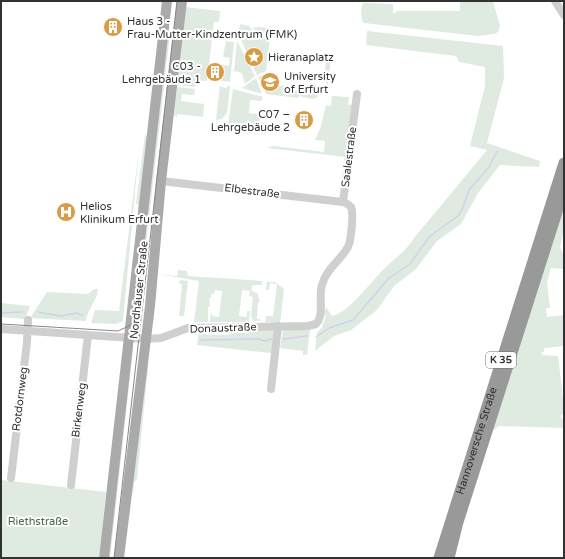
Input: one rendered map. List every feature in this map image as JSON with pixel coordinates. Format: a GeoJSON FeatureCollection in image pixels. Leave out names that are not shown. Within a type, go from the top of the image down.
{"type":"FeatureCollection","features":[{"type":"Feature","properties":{"kind":"highway","name":"Hannoversche Straße"},"geometry":{"type":"LineString","coordinates":[[439,558],[564,163]]}},
{"type":"Feature","properties":{"kind":"highway","name":"Hannoversche Straße"},"geometry":{"type":"LineString","coordinates":[[449,558],[458,522],[564,190]]}},
{"type":"Feature","properties":{"kind":"main road","name":"Nordhäuser Straße"},"geometry":{"type":"LineString","coordinates":[[104,558],[167,1]]}},
{"type":"Feature","properties":{"kind":"main road","name":"Nordhäuser Straße"},"geometry":{"type":"LineString","coordinates":[[119,558],[146,339],[161,181],[182,1]]}},
{"type":"Feature","properties":{"kind":"street"},"geometry":{"type":"LineString","coordinates":[[555,1],[564,15]]}},
{"type":"Feature","properties":{"kind":"street","name":"Saalestraße"},"geometry":{"type":"LineString","coordinates":[[314,325],[319,318],[321,291],[324,278],[349,244],[353,213],[349,205],[344,202],[357,94]]}},
{"type":"Feature","properties":{"kind":"street","name":"Elbestraße"},"geometry":{"type":"LineString","coordinates":[[161,181],[344,202]]}},
{"type":"Feature","properties":{"kind":"street","name":"Rotdornweg"},"geometry":{"type":"LineString","coordinates":[[11,478],[28,320]]}},
{"type":"Feature","properties":{"kind":"street","name":"Donaustraße"},"geometry":{"type":"LineString","coordinates":[[1,329],[27,332],[146,339],[161,338],[188,328],[314,325]]}},
{"type":"Feature","properties":{"kind":"street"},"geometry":{"type":"LineString","coordinates":[[271,389],[278,326]]}},
{"type":"Feature","properties":{"kind":"street","name":"Birkenweg"},"geometry":{"type":"LineString","coordinates":[[71,485],[88,335]]}},
{"type":"Feature","properties":{"kind":"green space"},"geometry":{"type":"Polygon","coordinates":[[[460,1],[493,1],[500,26],[498,32],[478,36],[364,23],[362,21],[361,10],[363,3],[393,4],[393,13],[396,13],[396,11],[460,11],[460,1]]]}},
{"type":"Feature","properties":{"kind":"green space"},"geometry":{"type":"Polygon","coordinates":[[[186,7],[220,11],[219,22],[214,22],[207,81],[196,80],[195,87],[178,85],[186,7]]]}},
{"type":"Feature","properties":{"kind":"green space"},"geometry":{"type":"Polygon","coordinates":[[[240,24],[249,26],[258,37],[270,39],[266,71],[257,75],[238,33],[240,24]]]}},
{"type":"Feature","properties":{"kind":"green space"},"geometry":{"type":"Polygon","coordinates":[[[259,27],[290,31],[290,36],[259,35],[253,28],[259,27]]]}},
{"type":"Feature","properties":{"kind":"green space"},"geometry":{"type":"Polygon","coordinates":[[[367,31],[503,46],[504,78],[487,143],[540,161],[539,167],[500,165],[478,193],[461,224],[437,241],[416,269],[394,286],[377,310],[351,330],[334,336],[315,351],[317,333],[322,327],[326,316],[324,315],[326,307],[332,316],[345,310],[352,304],[386,267],[399,256],[487,150],[470,146],[485,86],[485,67],[459,62],[456,56],[366,45],[367,31]]]}},
{"type":"Feature","properties":{"kind":"green space"},"geometry":{"type":"Polygon","coordinates":[[[166,34],[170,34],[146,244],[143,244],[166,34]]]}},
{"type":"Feature","properties":{"kind":"green space"},"geometry":{"type":"Polygon","coordinates":[[[226,41],[234,42],[230,82],[221,81],[222,65],[229,66],[230,58],[223,57],[226,41]]]}},
{"type":"Feature","properties":{"kind":"green space"},"geometry":{"type":"Polygon","coordinates":[[[237,41],[255,76],[245,84],[242,73],[236,71],[234,73],[237,41]]]}},
{"type":"Feature","properties":{"kind":"green space"},"geometry":{"type":"Polygon","coordinates":[[[327,53],[332,53],[326,96],[321,90],[321,86],[326,86],[328,71],[325,70],[327,53]]]}},
{"type":"Feature","properties":{"kind":"green space"},"geometry":{"type":"Polygon","coordinates":[[[269,73],[277,74],[275,85],[284,86],[283,89],[318,93],[318,97],[313,99],[299,96],[298,98],[266,94],[258,77],[269,73]]]}},
{"type":"Feature","properties":{"kind":"green space"},"geometry":{"type":"Polygon","coordinates":[[[256,78],[262,94],[242,88],[256,78]]]}},
{"type":"Feature","properties":{"kind":"green space"},"geometry":{"type":"Polygon","coordinates":[[[220,85],[221,87],[227,88],[227,86],[230,86],[227,113],[222,119],[216,120],[220,85]]]}},
{"type":"Feature","properties":{"kind":"green space"},"geometry":{"type":"Polygon","coordinates":[[[177,87],[195,89],[194,95],[182,94],[181,101],[204,104],[203,117],[177,114],[177,117],[174,115],[177,87]]]}},
{"type":"Feature","properties":{"kind":"green space"},"geometry":{"type":"Polygon","coordinates":[[[233,89],[263,97],[261,101],[250,100],[249,113],[260,114],[259,123],[256,123],[253,132],[248,131],[248,129],[228,125],[233,89]]]}},
{"type":"Feature","properties":{"kind":"green space"},"geometry":{"type":"Polygon","coordinates":[[[332,96],[349,97],[348,105],[354,104],[346,157],[267,148],[273,146],[324,152],[325,141],[315,140],[321,126],[326,105],[331,106],[332,96]]]}},
{"type":"Feature","properties":{"kind":"green space"},"geometry":{"type":"Polygon","coordinates":[[[145,135],[148,137],[136,239],[138,205],[136,203],[145,135]]]}},
{"type":"Feature","properties":{"kind":"green space"},"geometry":{"type":"Polygon","coordinates":[[[139,149],[123,321],[116,324],[91,323],[95,310],[119,311],[139,149]]]}},
{"type":"Feature","properties":{"kind":"green space"},"geometry":{"type":"Polygon","coordinates":[[[564,200],[564,229],[560,247],[564,256],[564,269],[551,268],[547,282],[550,308],[546,308],[547,317],[564,315],[564,346],[544,348],[544,352],[541,352],[542,355],[558,356],[564,406],[564,414],[561,415],[562,419],[564,419],[564,428],[499,426],[494,430],[492,429],[564,200]]]}},
{"type":"Feature","properties":{"kind":"green space"},"geometry":{"type":"Polygon","coordinates":[[[178,270],[187,271],[188,276],[262,281],[262,285],[252,285],[252,291],[257,293],[260,302],[258,302],[257,319],[260,319],[260,321],[251,321],[253,320],[251,317],[253,297],[249,296],[250,291],[242,290],[239,316],[247,317],[247,311],[250,311],[249,322],[210,322],[211,311],[212,316],[219,317],[222,291],[215,290],[214,294],[211,294],[211,298],[209,298],[210,307],[208,307],[208,322],[194,322],[199,281],[158,274],[177,276],[178,270]]]}},
{"type":"Feature","properties":{"kind":"green space"},"geometry":{"type":"Polygon","coordinates":[[[180,280],[188,281],[184,316],[179,316],[182,284],[179,283],[180,280]]]}},
{"type":"Feature","properties":{"kind":"green space"},"geometry":{"type":"Polygon","coordinates":[[[267,282],[275,282],[284,289],[280,324],[265,322],[266,316],[273,316],[277,284],[270,283],[269,290],[266,290],[267,282]]]}},
{"type":"Feature","properties":{"kind":"green space"},"geometry":{"type":"Polygon","coordinates":[[[94,289],[98,289],[97,294],[86,321],[30,318],[47,292],[88,294],[94,289]]]}},
{"type":"Feature","properties":{"kind":"green space"},"geometry":{"type":"Polygon","coordinates":[[[1,303],[30,306],[25,319],[1,317],[1,303]]]}},
{"type":"Feature","properties":{"kind":"green space"},"geometry":{"type":"Polygon","coordinates":[[[307,328],[310,330],[307,355],[303,355],[303,351],[280,348],[283,329],[307,328]]]}},
{"type":"Feature","properties":{"kind":"green space"},"geometry":{"type":"Polygon","coordinates":[[[199,331],[206,331],[206,335],[230,335],[231,331],[275,331],[271,353],[197,345],[199,331]]]}},
{"type":"Feature","properties":{"kind":"green space"},"geometry":{"type":"Polygon","coordinates":[[[129,349],[133,350],[110,558],[108,558],[129,349]]]}},
{"type":"Feature","properties":{"kind":"green space"},"geometry":{"type":"Polygon","coordinates":[[[146,367],[148,367],[137,479],[134,482],[133,493],[131,492],[146,367]]]}},
{"type":"Feature","properties":{"kind":"green space","name":"Riethstraße"},"geometry":{"type":"Polygon","coordinates":[[[1,480],[106,492],[99,558],[1,558],[1,480]]]}},
{"type":"Feature","properties":{"kind":"waterway"},"geometry":{"type":"LineString","coordinates":[[316,337],[329,328],[353,320],[389,278],[410,264],[430,236],[458,216],[462,210],[469,190],[489,167],[497,151]]}},
{"type":"Feature","properties":{"kind":"waterway"},"geometry":{"type":"LineString","coordinates":[[1,313],[22,312]]}},
{"type":"Feature","properties":{"kind":"waterway"},"geometry":{"type":"LineString","coordinates":[[38,312],[60,316],[77,313],[83,316]]}},
{"type":"Feature","properties":{"kind":"waterway"},"geometry":{"type":"LineString","coordinates":[[283,339],[307,336]]}},
{"type":"Feature","properties":{"kind":"waterway"},"geometry":{"type":"LineString","coordinates":[[201,340],[259,339],[264,341],[272,339]]}},
{"type":"Feature","properties":{"kind":"tram line"},"geometry":{"type":"LineString","coordinates":[[114,558],[177,1]]}},
{"type":"Feature","properties":{"kind":"tram line"},"geometry":{"type":"LineString","coordinates":[[1,324],[118,331],[133,324],[140,313]]}},
{"type":"Feature","properties":{"kind":"place","name":"Haus 3 - Frau-Mutter-Kindzentrum (FMK)"},"geometry":{"type":"Point","coordinates":[113,27]}},
{"type":"Feature","properties":{"kind":"place","name":"Hieranaplatz"},"geometry":{"type":"Point","coordinates":[254,57]}},
{"type":"Feature","properties":{"kind":"place","name":"C03 - Lehrgebäude 1"},"geometry":{"type":"Point","coordinates":[215,72]}},
{"type":"Feature","properties":{"kind":"place","name":"University of Erfurt"},"geometry":{"type":"Point","coordinates":[270,82]}},
{"type":"Feature","properties":{"kind":"place","name":"C07 – Lehrgebäude 2"},"geometry":{"type":"Point","coordinates":[304,120]}},
{"type":"Feature","properties":{"kind":"place","name":"Helios Klinikum Erfurt"},"geometry":{"type":"Point","coordinates":[66,212]}}]}
